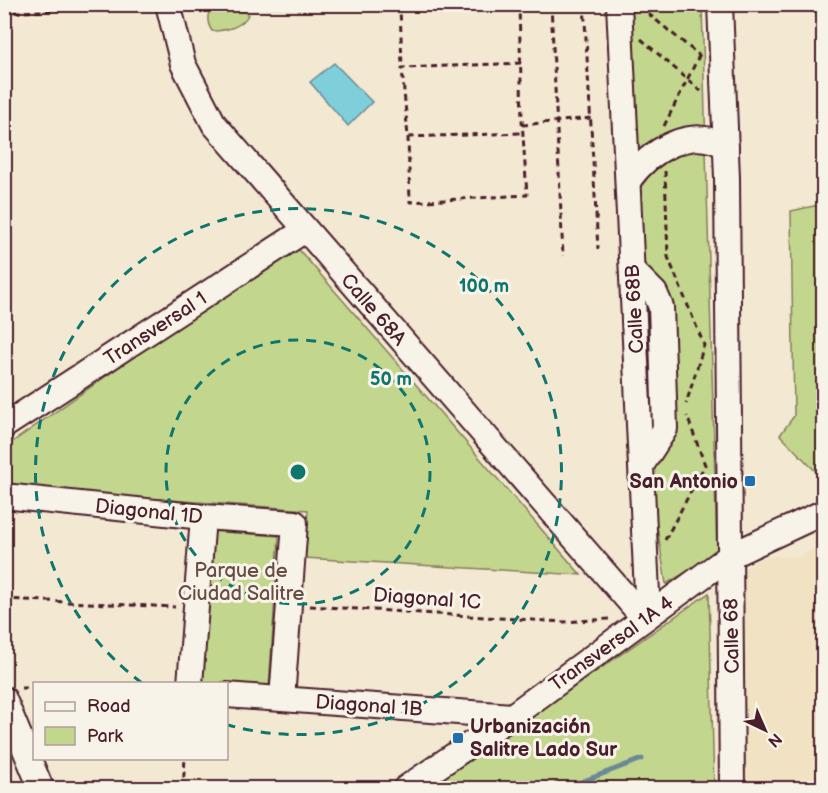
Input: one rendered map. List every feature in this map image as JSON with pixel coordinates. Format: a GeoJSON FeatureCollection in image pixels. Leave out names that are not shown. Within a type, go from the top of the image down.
{"type":"FeatureCollection","features":[{"type":"Feature","properties":{"kind":"street","name":"Calle 68A"},"geometry":{"type":"LineString","coordinates":[[168,4],[183,64],[208,127],[304,230],[645,616]]}},
{"type":"Feature","properties":{"kind":"street"},"geometry":{"type":"LineString","coordinates":[[720,4],[726,147],[730,556]]}},
{"type":"Feature","properties":{"kind":"street","name":"Calle 68B"},"geometry":{"type":"LineString","coordinates":[[625,10],[645,616]]}},
{"type":"Feature","properties":{"kind":"street"},"geometry":{"type":"LineString","coordinates":[[629,180],[643,161],[680,142],[705,136],[726,147]]}},
{"type":"Feature","properties":{"kind":"street","name":"Transversal 1"},"geometry":{"type":"LineString","coordinates":[[4,426],[304,230]]}},
{"type":"Feature","properties":{"kind":"street","name":"Diagonal 1D"},"geometry":{"type":"LineString","coordinates":[[4,496],[203,517],[295,523],[287,604]]}},
{"type":"Feature","properties":{"kind":"street","name":"Transversal 1A 4"},"geometry":{"type":"LineString","coordinates":[[406,789],[512,716],[645,616],[730,556],[824,512]]}},
{"type":"Feature","properties":{"kind":"street"},"geometry":{"type":"LineString","coordinates":[[190,682],[203,517]]}},
{"type":"Feature","properties":{"kind":"street","name":"Calle 68"},"geometry":{"type":"LineString","coordinates":[[730,556],[732,789]]}},
{"type":"Feature","properties":{"kind":"street"},"geometry":{"type":"LineString","coordinates":[[282,699],[287,604]]}},
{"type":"Feature","properties":{"kind":"street","name":"Diagonal 1B"},"geometry":{"type":"LineString","coordinates":[[228,695],[512,716]]}},
{"type":"Feature","properties":{"kind":"street"},"geometry":{"type":"LineString","coordinates":[[4,699],[40,787]]}},
{"type":"Feature","properties":{"kind":"path"},"geometry":{"type":"LineString","coordinates":[[4,13],[150,4]]}},
{"type":"Feature","properties":{"kind":"path"},"geometry":{"type":"LineString","coordinates":[[400,4],[410,202],[526,195],[519,4]]}},
{"type":"Feature","properties":{"kind":"path"},"geometry":{"type":"LineString","coordinates":[[551,4],[563,256]]}},
{"type":"Feature","properties":{"kind":"path"},"geometry":{"type":"LineString","coordinates":[[585,4],[598,249]]}},
{"type":"Feature","properties":{"kind":"path"},"geometry":{"type":"LineString","coordinates":[[625,10],[723,74]]}},
{"type":"Feature","properties":{"kind":"path"},"geometry":{"type":"LineString","coordinates":[[625,10],[724,111]]}},
{"type":"Feature","properties":{"kind":"path"},"geometry":{"type":"LineString","coordinates":[[402,69],[520,63]]}},
{"type":"Feature","properties":{"kind":"path"},"geometry":{"type":"LineString","coordinates":[[522,125],[591,118]]}},
{"type":"Feature","properties":{"kind":"path"},"geometry":{"type":"LineString","coordinates":[[408,137],[522,133]]}},
{"type":"Feature","properties":{"kind":"path"},"geometry":{"type":"LineString","coordinates":[[4,599],[195,608]]}},
{"type":"Feature","properties":{"kind":"path","name":"Diagonal 1C"},"geometry":{"type":"LineString","coordinates":[[287,604],[564,622],[645,616]]}},
{"type":"Feature","properties":{"kind":"path"},"geometry":{"type":"LineString","coordinates":[[183,789],[185,760]]}},
{"type":"Feature","properties":{"kind":"path"},"geometry":{"type":"LineString","coordinates":[[40,787],[116,789]]}},
{"type":"Feature","properties":{"kind":"shaded area"},"geometry":{"type":"Polygon","coordinates":[[[823,544],[823,778],[803,788],[746,788],[745,567],[767,556],[798,557],[823,544]]]}},
{"type":"Feature","properties":{"kind":"green space"},"geometry":{"type":"Polygon","coordinates":[[[213,5],[234,5],[248,15],[242,23],[233,28],[212,31],[208,18],[213,5]]]}},
{"type":"Feature","properties":{"kind":"green space"},"geometry":{"type":"Polygon","coordinates":[[[631,5],[702,5],[717,554],[666,584],[648,468],[671,431],[666,299],[642,271],[631,5]]]}},
{"type":"Feature","properties":{"kind":"green space"},"geometry":{"type":"Polygon","coordinates":[[[824,204],[823,479],[780,435],[794,416],[791,211],[824,204]]]}},
{"type":"Feature","properties":{"kind":"green space"},"geometry":{"type":"Polygon","coordinates":[[[294,244],[581,575],[304,558],[308,510],[5,488],[4,448],[294,244]]]}},
{"type":"Feature","properties":{"kind":"green space","name":"Parque de Ciudad Salitre"},"geometry":{"type":"Polygon","coordinates":[[[209,531],[279,536],[269,688],[228,686],[228,682],[201,682],[209,531]]]}},
{"type":"Feature","properties":{"kind":"green space"},"geometry":{"type":"Polygon","coordinates":[[[709,593],[714,788],[429,788],[709,593]]]}},
{"type":"Feature","properties":{"kind":"water"},"geometry":{"type":"Polygon","coordinates":[[[334,63],[372,102],[348,126],[310,82],[334,63]]]}},
{"type":"Feature","properties":{"kind":"waterway"},"geometry":{"type":"LineString","coordinates":[[565,788],[642,759]]}},
{"type":"Feature","properties":{"kind":"place","name":"San Antonio"},"geometry":{"type":"Point","coordinates":[750,481]}},
{"type":"Feature","properties":{"kind":"place","name":"Urbanización Salitre Lado Sur"},"geometry":{"type":"Point","coordinates":[458,738]}}]}
